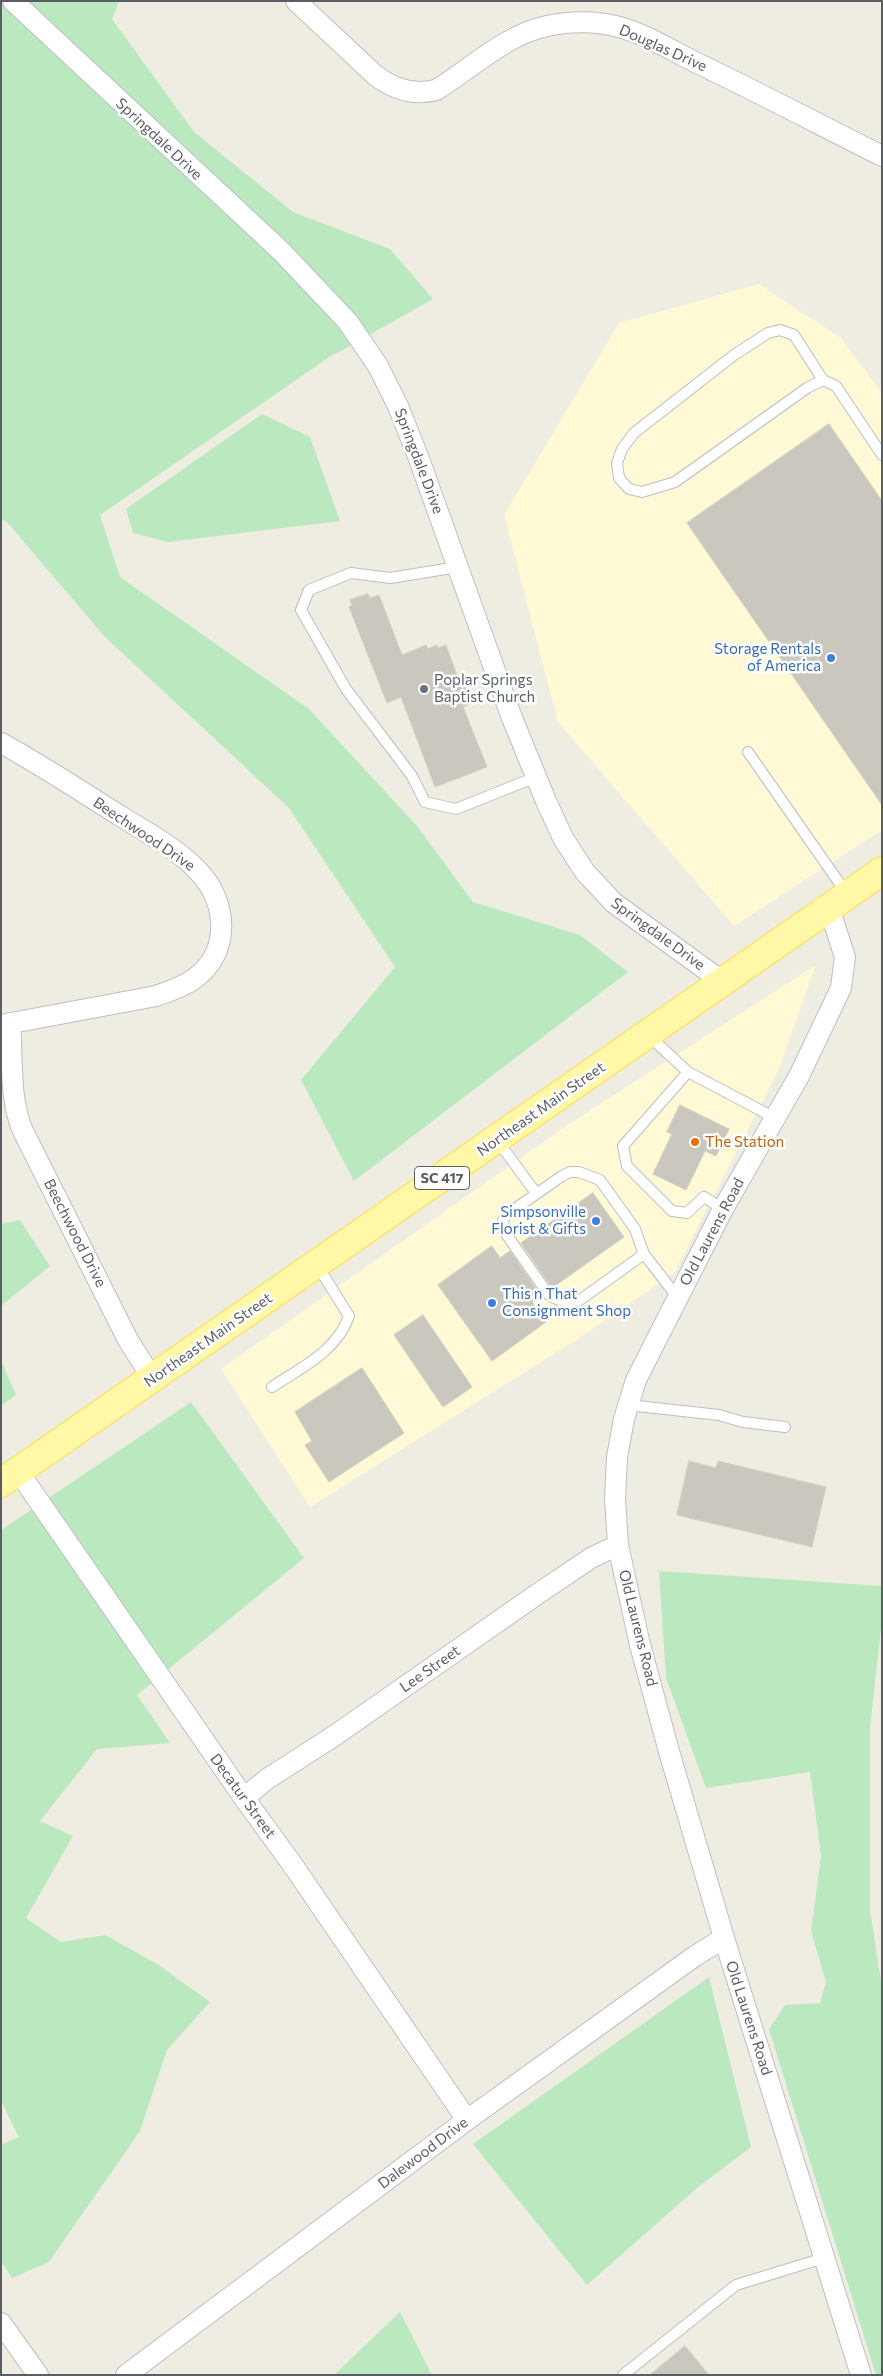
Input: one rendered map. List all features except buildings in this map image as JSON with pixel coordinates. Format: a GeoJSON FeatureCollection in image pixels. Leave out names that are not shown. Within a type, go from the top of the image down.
{"type":"FeatureCollection","features":[{"type":"Feature","properties":{"kind":"main road","name":"Northeast Main Street"},"geometry":{"type":"LineString","coordinates":[[10,1477],[882,871]]}},
{"type":"Feature","properties":{"kind":"street","name":"Springdale Drive"},"geometry":{"type":"LineString","coordinates":[[13,1],[282,252],[348,322],[378,366],[398,406],[536,777],[563,838],[585,872],[599,888],[631,917],[723,982]]}},
{"type":"Feature","properties":{"kind":"street","name":"Douglas Drive"},"geometry":{"type":"LineString","coordinates":[[296,1],[375,75],[386,83],[408,91],[426,92],[436,90],[482,58],[527,32],[548,26],[582,23],[604,24],[634,33],[730,78],[882,156]]}},
{"type":"Feature","properties":{"kind":"street","name":"Beechwood Drive"},"geometry":{"type":"LineString","coordinates":[[1,743],[28,758],[182,856],[205,878],[216,897],[222,914],[222,930],[216,953],[204,970],[180,988],[156,996],[6,1024],[16,1116],[128,1340],[152,1378]]}},
{"type":"Feature","properties":{"kind":"street","name":"Old Laurens Road"},"geometry":{"type":"LineString","coordinates":[[838,902],[846,958],[841,988],[815,1044],[723,1209],[643,1365],[628,1405],[617,1457],[615,1498],[618,1545],[640,1645],[724,1938],[861,2375]]}},
{"type":"Feature","properties":{"kind":"street","name":"Decatur Street"},"geometry":{"type":"LineString","coordinates":[[10,1477],[292,1864],[467,2120]]}},
{"type":"Feature","properties":{"kind":"street","name":"Lee Street"},"geometry":{"type":"LineString","coordinates":[[244,1798],[267,1780],[334,1736],[536,1594],[591,1558],[618,1545]]}},
{"type":"Feature","properties":{"kind":"street","name":"Dalewood Drive"},"geometry":{"type":"LineString","coordinates":[[126,2375],[467,2120],[694,1956],[724,1938]]}},
{"type":"Feature","properties":{"kind":"street"},"geometry":{"type":"LineString","coordinates":[[1,2323],[38,2375]]}},
{"type":"Feature","properties":{"kind":"lane"},"geometry":{"type":"LineString","coordinates":[[824,380],[807,388],[675,482],[642,492],[629,489],[619,478],[617,463],[622,449],[634,433],[734,355],[768,333],[780,330],[794,335],[824,380],[836,386],[882,455]]}},
{"type":"Feature","properties":{"kind":"lane"},"geometry":{"type":"LineString","coordinates":[[458,567],[390,578],[351,573],[309,590],[301,610],[346,688],[412,776],[424,802],[456,809],[536,777]]}},
{"type":"Feature","properties":{"kind":"lane"},"geometry":{"type":"LineString","coordinates":[[748,752],[838,902]]}},
{"type":"Feature","properties":{"kind":"lane"},"geometry":{"type":"LineString","coordinates":[[648,1034],[688,1072],[775,1118]]}},
{"type":"Feature","properties":{"kind":"lane"},"geometry":{"type":"LineString","coordinates":[[688,1072],[624,1146],[627,1166],[672,1211],[687,1213],[704,1197],[723,1209]]}},
{"type":"Feature","properties":{"kind":"lane"},"geometry":{"type":"LineString","coordinates":[[497,1140],[536,1193]]}},
{"type":"Feature","properties":{"kind":"lane"},"geometry":{"type":"LineString","coordinates":[[644,1254],[580,1300],[570,1304],[557,1300],[548,1294],[504,1231],[503,1220],[506,1215],[536,1193],[570,1172],[589,1174],[600,1180],[635,1229],[644,1254],[678,1298]]}},
{"type":"Feature","properties":{"kind":"lane"},"geometry":{"type":"LineString","coordinates":[[272,1387],[330,1347],[345,1329],[350,1316],[317,1265]]}},
{"type":"Feature","properties":{"kind":"lane"},"geometry":{"type":"LineString","coordinates":[[628,1405],[719,1415],[743,1422],[785,1427]]}},
{"type":"Feature","properties":{"kind":"lane"},"geometry":{"type":"LineString","coordinates":[[623,2375],[736,2285],[824,2258]]}},
{"type":"Feature","properties":{"kind":"shaded area"},"geometry":{"type":"Polygon","coordinates":[[[759,284],[841,338],[882,393],[882,830],[734,926],[558,722],[504,515],[619,323],[759,284]]]}},
{"type":"Feature","properties":{"kind":"shaded area"},"geometry":{"type":"Polygon","coordinates":[[[816,965],[778,1071],[674,1273],[576,1340],[310,1507],[221,1369],[569,1124],[816,965]]]}},
{"type":"Feature","properties":{"kind":"green space"},"geometry":{"type":"Polygon","coordinates":[[[1,1],[119,1],[112,19],[194,132],[293,212],[390,249],[433,299],[328,358],[100,515],[120,577],[309,709],[417,826],[473,902],[580,935],[628,972],[354,1181],[301,1080],[395,967],[289,808],[104,636],[7,522],[1,519],[1,1]]]}},
{"type":"Feature","properties":{"kind":"green space"},"geometry":{"type":"Polygon","coordinates":[[[262,414],[310,437],[340,521],[168,542],[133,533],[126,509],[262,414]]]}},
{"type":"Feature","properties":{"kind":"green space"},"geometry":{"type":"Polygon","coordinates":[[[20,1220],[50,1266],[1,1306],[1,1224],[20,1220]]]}},
{"type":"Feature","properties":{"kind":"green space"},"geometry":{"type":"Polygon","coordinates":[[[1,1360],[16,1395],[1,1406],[1,1360]]]}},
{"type":"Feature","properties":{"kind":"green space"},"geometry":{"type":"Polygon","coordinates":[[[191,1402],[304,1558],[137,1695],[170,1743],[97,1749],[40,1821],[73,1836],[26,1918],[61,1942],[105,1935],[157,1964],[210,2002],[167,2050],[140,2131],[49,2262],[12,2278],[1,2261],[1,2145],[19,2137],[1,2101],[1,1530],[191,1402]]]}},
{"type":"Feature","properties":{"kind":"green space"},"geometry":{"type":"Polygon","coordinates":[[[659,1571],[882,1586],[882,1619],[870,1728],[870,1910],[882,1988],[882,2375],[876,2375],[769,2029],[785,2005],[820,2003],[826,1982],[811,1931],[821,1856],[810,1772],[706,1788],[666,1678],[659,1571]]]}},
{"type":"Feature","properties":{"kind":"green space"},"geometry":{"type":"Polygon","coordinates":[[[709,1977],[751,2147],[697,2188],[587,2285],[473,2144],[709,1977]]]}},
{"type":"Feature","properties":{"kind":"green space"},"geometry":{"type":"Polygon","coordinates":[[[400,2312],[432,2375],[334,2375],[400,2312]]]}},
{"type":"Feature","properties":{"kind":"place","name":"Storage Rentals of America"},"geometry":{"type":"Point","coordinates":[831,658]}},
{"type":"Feature","properties":{"kind":"place","name":"Poplar Springs Baptist Church"},"geometry":{"type":"Point","coordinates":[424,689]}},
{"type":"Feature","properties":{"kind":"place","name":"The Station"},"geometry":{"type":"Point","coordinates":[695,1142]}},
{"type":"Feature","properties":{"kind":"place","name":"Simpsonville Florist & Gifts"},"geometry":{"type":"Point","coordinates":[596,1221]}},
{"type":"Feature","properties":{"kind":"place","name":"This n That Consignment Shop"},"geometry":{"type":"Point","coordinates":[492,1303]}}]}
